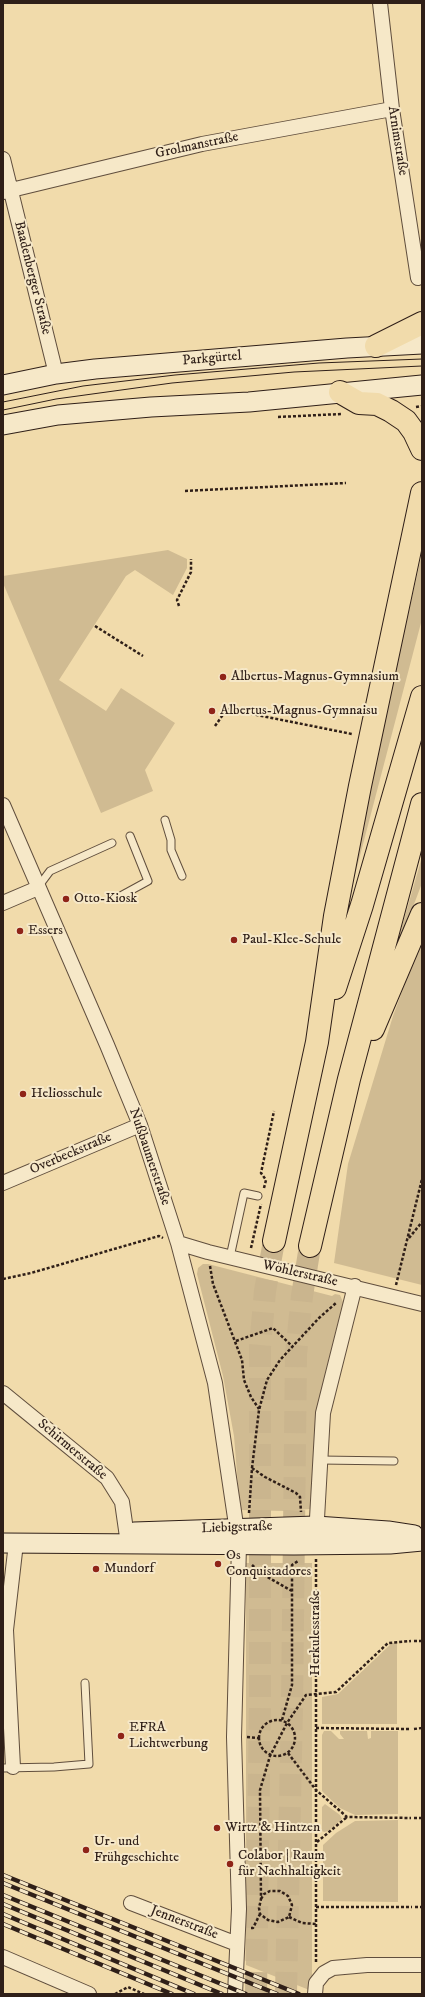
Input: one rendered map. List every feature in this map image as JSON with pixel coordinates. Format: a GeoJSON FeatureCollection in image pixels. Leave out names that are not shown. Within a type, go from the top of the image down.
{"type":"FeatureCollection","features":[{"type":"Feature","properties":{"kind":"highway"},"geometry":{"type":"LineString","coordinates":[[376,346],[422,323]]}},
{"type":"Feature","properties":{"kind":"highway"},"geometry":{"type":"LineString","coordinates":[[340,392],[359,403],[377,404],[406,421],[414,432],[422,449]]}},
{"type":"Feature","properties":{"kind":"highway"},"geometry":{"type":"LineString","coordinates":[[274,1241],[317,1042],[336,908],[360,786],[422,493]]}},
{"type":"Feature","properties":{"kind":"highway"},"geometry":{"type":"LineString","coordinates":[[317,1042],[362,905],[422,697]]}},
{"type":"Feature","properties":{"kind":"highway"},"geometry":{"type":"LineString","coordinates":[[310,1246],[349,1079],[422,804]]}},
{"type":"Feature","properties":{"kind":"highway"},"geometry":{"type":"LineString","coordinates":[[349,1079],[388,996],[422,914]]}},
{"type":"Feature","properties":{"kind":"main road","name":"Parkgürtel"},"geometry":{"type":"LineString","coordinates":[[3,385],[95,368],[376,346],[422,344]]}},
{"type":"Feature","properties":{"kind":"main road"},"geometry":{"type":"LineString","coordinates":[[3,424],[58,415],[143,408],[249,402],[340,392],[422,386]]}},
{"type":"Feature","properties":{"kind":"main road","name":"Liebigstraße"},"geometry":{"type":"LineString","coordinates":[[10,1543],[127,1538],[243,1536],[309,1526],[388,1530],[422,1536]]}},
{"type":"Feature","properties":{"kind":"main road","name":"Liebigstraße"},"geometry":{"type":"LineString","coordinates":[[243,1536],[309,1545],[390,1544],[422,1541]]}},
{"type":"Feature","properties":{"kind":"street","name":"Arnimstraße"},"geometry":{"type":"LineString","coordinates":[[380,3],[392,109],[418,278]]}},
{"type":"Feature","properties":{"kind":"street","name":"Grolmanstraße"},"geometry":{"type":"LineString","coordinates":[[6,191],[202,144],[392,109]]}},
{"type":"Feature","properties":{"kind":"street","name":"Baadenberger Straße"},"geometry":{"type":"LineString","coordinates":[[3,159],[6,191],[56,374]]}},
{"type":"Feature","properties":{"kind":"street","name":"Nußbaumerstraße"},"geometry":{"type":"LineString","coordinates":[[3,805],[107,1044],[140,1125],[178,1243],[215,1383],[243,1536]]}},
{"type":"Feature","properties":{"kind":"street"},"geometry":{"type":"LineString","coordinates":[[3,903],[38,888]]}},
{"type":"Feature","properties":{"kind":"street","name":"Overbeckstraße"},"geometry":{"type":"LineString","coordinates":[[3,1183],[140,1125]]}},
{"type":"Feature","properties":{"kind":"street","name":"Wöhlerstraße"},"geometry":{"type":"LineString","coordinates":[[178,1243],[208,1252],[354,1286],[422,1304]]}},
{"type":"Feature","properties":{"kind":"street"},"geometry":{"type":"LineString","coordinates":[[309,1545],[309,1526],[320,1460],[323,1413],[354,1286]]}},
{"type":"Feature","properties":{"kind":"street","name":"Schirmerstraße"},"geometry":{"type":"LineString","coordinates":[[3,1392],[107,1478],[122,1502],[127,1538]]}},
{"type":"Feature","properties":{"kind":"street"},"geometry":{"type":"LineString","coordinates":[[235,1994],[240,1909],[234,1737],[243,1536]]}},
{"type":"Feature","properties":{"kind":"street"},"geometry":{"type":"LineString","coordinates":[[8,1767],[4,1631],[10,1543]]}},
{"type":"Feature","properties":{"kind":"street","name":"Jennerstraße"},"geometry":{"type":"LineString","coordinates":[[131,1903],[237,1944]]}},
{"type":"Feature","properties":{"kind":"street"},"geometry":{"type":"LineString","coordinates":[[3,1957],[87,1994]]}},
{"type":"Feature","properties":{"kind":"street"},"geometry":{"type":"LineString","coordinates":[[316,1988],[324,1973],[333,1968],[367,1965],[422,1965]]}},
{"type":"Feature","properties":{"kind":"lane"},"geometry":{"type":"LineString","coordinates":[[165,820],[171,840],[171,850],[182,876]]}},
{"type":"Feature","properties":{"kind":"lane"},"geometry":{"type":"LineString","coordinates":[[115,899],[148,881],[130,836]]}},
{"type":"Feature","properties":{"kind":"lane"},"geometry":{"type":"LineString","coordinates":[[38,888],[50,871],[112,843]]}},
{"type":"Feature","properties":{"kind":"lane"},"geometry":{"type":"LineString","coordinates":[[230,1257],[244,1193],[260,1196]]}},
{"type":"Feature","properties":{"kind":"lane"},"geometry":{"type":"LineString","coordinates":[[320,1460],[394,1461]]}},
{"type":"Feature","properties":{"kind":"lane"},"geometry":{"type":"LineString","coordinates":[[8,1767],[54,1767],[90,1764],[85,1683]]}},
{"type":"Feature","properties":{"kind":"path"},"geometry":{"type":"LineString","coordinates":[[185,491],[346,483]]}},
{"type":"Feature","properties":{"kind":"path"},"geometry":{"type":"LineString","coordinates":[[179,606],[178,600],[191,572],[191,559]]}},
{"type":"Feature","properties":{"kind":"path"},"geometry":{"type":"LineString","coordinates":[[95,626],[143,656]]}},
{"type":"Feature","properties":{"kind":"path"},"geometry":{"type":"LineString","coordinates":[[216,726],[227,709],[352,734]]}},
{"type":"Feature","properties":{"kind":"path"},"geometry":{"type":"LineString","coordinates":[[264,1189],[266,1180],[261,1173],[274,1111]]}},
{"type":"Feature","properties":{"kind":"path"},"geometry":{"type":"LineString","coordinates":[[393,1297],[422,1179]]}},
{"type":"Feature","properties":{"kind":"path"},"geometry":{"type":"LineString","coordinates":[[249,1262],[260,1196]]}},
{"type":"Feature","properties":{"kind":"path"},"geometry":{"type":"LineString","coordinates":[[408,1239],[422,1222]]}},
{"type":"Feature","properties":{"kind":"path"},"geometry":{"type":"LineString","coordinates":[[3,1279],[46,1269],[159,1236],[178,1243]]}},
{"type":"Feature","properties":{"kind":"path"},"geometry":{"type":"LineString","coordinates":[[208,1252],[213,1284],[236,1341],[242,1360],[244,1380],[251,1397],[259,1410]]}},
{"type":"Feature","properties":{"kind":"path"},"geometry":{"type":"LineString","coordinates":[[292,1591],[262,1574],[252,1565],[243,1536],[259,1410],[264,1388],[270,1374],[280,1360],[319,1318],[354,1286]]}},
{"type":"Feature","properties":{"kind":"path"},"geometry":{"type":"LineString","coordinates":[[236,1341],[273,1328],[293,1347]]}},
{"type":"Feature","properties":{"kind":"path"},"geometry":{"type":"LineString","coordinates":[[252,1468],[265,1477],[290,1489],[300,1497],[309,1526]]}},
{"type":"Feature","properties":{"kind":"path"},"geometry":{"type":"LineString","coordinates":[[282,1720],[292,1684],[292,1565],[302,1557],[309,1545]]}},
{"type":"Feature","properties":{"kind":"path","name":"Herkulesstraße"},"geometry":{"type":"LineString","coordinates":[[309,1545],[316,1694],[316,1988]]}},
{"type":"Feature","properties":{"kind":"path"},"geometry":{"type":"LineString","coordinates":[[249,1928],[253,1928],[260,1914],[260,1790],[270,1756],[287,1723],[306,1695],[336,1692],[388,1643],[422,1641]]}},
{"type":"Feature","properties":{"kind":"path"},"geometry":{"type":"LineString","coordinates":[[271,1720],[282,1720],[292,1727],[296,1738],[292,1749],[288,1753],[276,1757],[270,1756],[261,1749],[258,1738],[259,1732],[262,1727],[271,1720]]}},
{"type":"Feature","properties":{"kind":"path"},"geometry":{"type":"LineString","coordinates":[[316,1728],[422,1728]]}},
{"type":"Feature","properties":{"kind":"path"},"geometry":{"type":"LineString","coordinates":[[288,1753],[316,1790],[347,1817],[422,1818]]}},
{"type":"Feature","properties":{"kind":"path"},"geometry":{"type":"LineString","coordinates":[[316,1843],[347,1817]]}},
{"type":"Feature","properties":{"kind":"path"},"geometry":{"type":"LineString","coordinates":[[260,1914],[273,1922],[285,1920],[289,1917],[292,1905],[288,1896],[280,1891],[270,1891],[264,1894],[261,1899]]}},
{"type":"Feature","properties":{"kind":"path"},"geometry":{"type":"LineString","coordinates":[[316,1907],[422,1907]]}},
{"type":"Feature","properties":{"kind":"path"},"geometry":{"type":"LineString","coordinates":[[289,1917],[302,1923],[316,1924]]}},
{"type":"Feature","properties":{"kind":"path"},"geometry":{"type":"LineString","coordinates":[[115,1994],[128,1986],[144,1994]]}},
{"type":"Feature","properties":{"kind":"shaded area"},"geometry":{"type":"Polygon","coordinates":[[[168,550],[187,559],[187,568],[173,595],[135,570],[126,576],[59,680],[106,711],[121,688],[175,723],[145,770],[153,791],[101,813],[3,583],[3,576],[168,550]]]}},
{"type":"Feature","properties":{"kind":"shaded area"},"geometry":{"type":"Polygon","coordinates":[[[422,553],[422,619],[351,890],[357,841],[422,553]]]}},
{"type":"Feature","properties":{"kind":"shaded area"},"geometry":{"type":"Polygon","coordinates":[[[422,857],[422,883],[390,968],[422,857]]]}},
{"type":"Feature","properties":{"kind":"shaded area"},"geometry":{"type":"Polygon","coordinates":[[[422,938],[422,1285],[334,1263],[348,1164],[393,1016],[422,938]]]}},
{"type":"Feature","properties":{"kind":"shaded area"},"geometry":{"type":"Polygon","coordinates":[[[203,1264],[208,1264],[332,1296],[335,1294],[340,1295],[343,1302],[327,1366],[315,1430],[310,1509],[285,1511],[240,1510],[234,1436],[223,1376],[197,1274],[198,1268],[203,1264]]]}},
{"type":"Feature","properties":{"kind":"shaded area"},"geometry":{"type":"Polygon","coordinates":[[[246,1563],[312,1563],[312,1991],[246,1965],[246,1563]]]}},
{"type":"Feature","properties":{"kind":"shaded area"},"geometry":{"type":"Polygon","coordinates":[[[392,1643],[397,1643],[397,1724],[322,1724],[322,1697],[338,1694],[392,1643]]]}},
{"type":"Feature","properties":{"kind":"shaded area"},"geometry":{"type":"Polygon","coordinates":[[[324,1731],[331,1731],[339,1739],[344,1739],[340,1734],[340,1731],[367,1731],[368,1739],[371,1738],[371,1731],[398,1731],[398,1814],[355,1815],[340,1808],[322,1791],[322,1735],[324,1731]]]}},
{"type":"Feature","properties":{"kind":"shaded area"},"geometry":{"type":"Polygon","coordinates":[[[325,1804],[340,1815],[342,1819],[328,1831],[324,1832],[322,1831],[322,1807],[325,1804]]]}},
{"type":"Feature","properties":{"kind":"shaded area"},"geometry":{"type":"Polygon","coordinates":[[[398,1820],[398,1902],[323,1901],[323,1845],[336,1833],[355,1821],[398,1820]]]}},
{"type":"Feature","properties":{"kind":"tunnel"},"geometry":{"type":"LineString","coordinates":[[256,1994],[260,1702],[260,1347],[265,1291],[274,1241]]}},
{"type":"Feature","properties":{"kind":"tunnel"},"geometry":{"type":"LineString","coordinates":[[286,1994],[292,1706],[296,1354],[302,1296],[310,1246]]}},
{"type":"Feature","properties":{"kind":"tram line"},"geometry":{"type":"LineString","coordinates":[[3,402],[83,386],[175,375],[319,363],[422,359]]}},
{"type":"Feature","properties":{"kind":"tram line"},"geometry":{"type":"LineString","coordinates":[[3,410],[56,399],[172,383],[294,372],[422,366]]}},
{"type":"Feature","properties":{"kind":"railway"},"geometry":{"type":"LineString","coordinates":[[3,1875],[299,1994]]}},
{"type":"Feature","properties":{"kind":"railway"},"geometry":{"type":"LineString","coordinates":[[3,1883],[277,1994]]}},
{"type":"Feature","properties":{"kind":"railway"},"geometry":{"type":"LineString","coordinates":[[3,1895],[246,1994]]}},
{"type":"Feature","properties":{"kind":"railway"},"geometry":{"type":"LineString","coordinates":[[3,1904],[222,1994]]}},
{"type":"Feature","properties":{"kind":"railway"},"geometry":{"type":"LineString","coordinates":[[3,1914],[194,1994]]}},
{"type":"Feature","properties":{"kind":"railway"},"geometry":{"type":"LineString","coordinates":[[3,1924],[172,1994]]}},
{"type":"Feature","properties":{"kind":"place","name":"Albertus-Magnus-Gymnasium"},"geometry":{"type":"Point","coordinates":[223,677]}},
{"type":"Feature","properties":{"kind":"place","name":"Albertus-Magnus-Gymnaisu"},"geometry":{"type":"Point","coordinates":[212,711]}},
{"type":"Feature","properties":{"kind":"place","name":"Otto-Kiosk"},"geometry":{"type":"Point","coordinates":[66,899]}},
{"type":"Feature","properties":{"kind":"place","name":"Essers"},"geometry":{"type":"Point","coordinates":[20,931]}},
{"type":"Feature","properties":{"kind":"place","name":"Paul-Klee-Schule"},"geometry":{"type":"Point","coordinates":[234,940]}},
{"type":"Feature","properties":{"kind":"place","name":"Heliosschule"},"geometry":{"type":"Point","coordinates":[23,1094]}},
{"type":"Feature","properties":{"kind":"place","name":"Os Conquistadores"},"geometry":{"type":"Point","coordinates":[218,1564]}},
{"type":"Feature","properties":{"kind":"place","name":"Mundorf"},"geometry":{"type":"Point","coordinates":[96,1569]}},
{"type":"Feature","properties":{"kind":"place","name":"EFRA Lichtwerbung"},"geometry":{"type":"Point","coordinates":[121,1736]}},
{"type":"Feature","properties":{"kind":"place","name":"Wirtz & Hintzen"},"geometry":{"type":"Point","coordinates":[217,1828]}},
{"type":"Feature","properties":{"kind":"place","name":"Ur- und Frühgeschichte"},"geometry":{"type":"Point","coordinates":[86,1850]}},
{"type":"Feature","properties":{"kind":"place","name":"Colabor | Raum für Nachhaltigkeit"},"geometry":{"type":"Point","coordinates":[230,1864]}}]}
